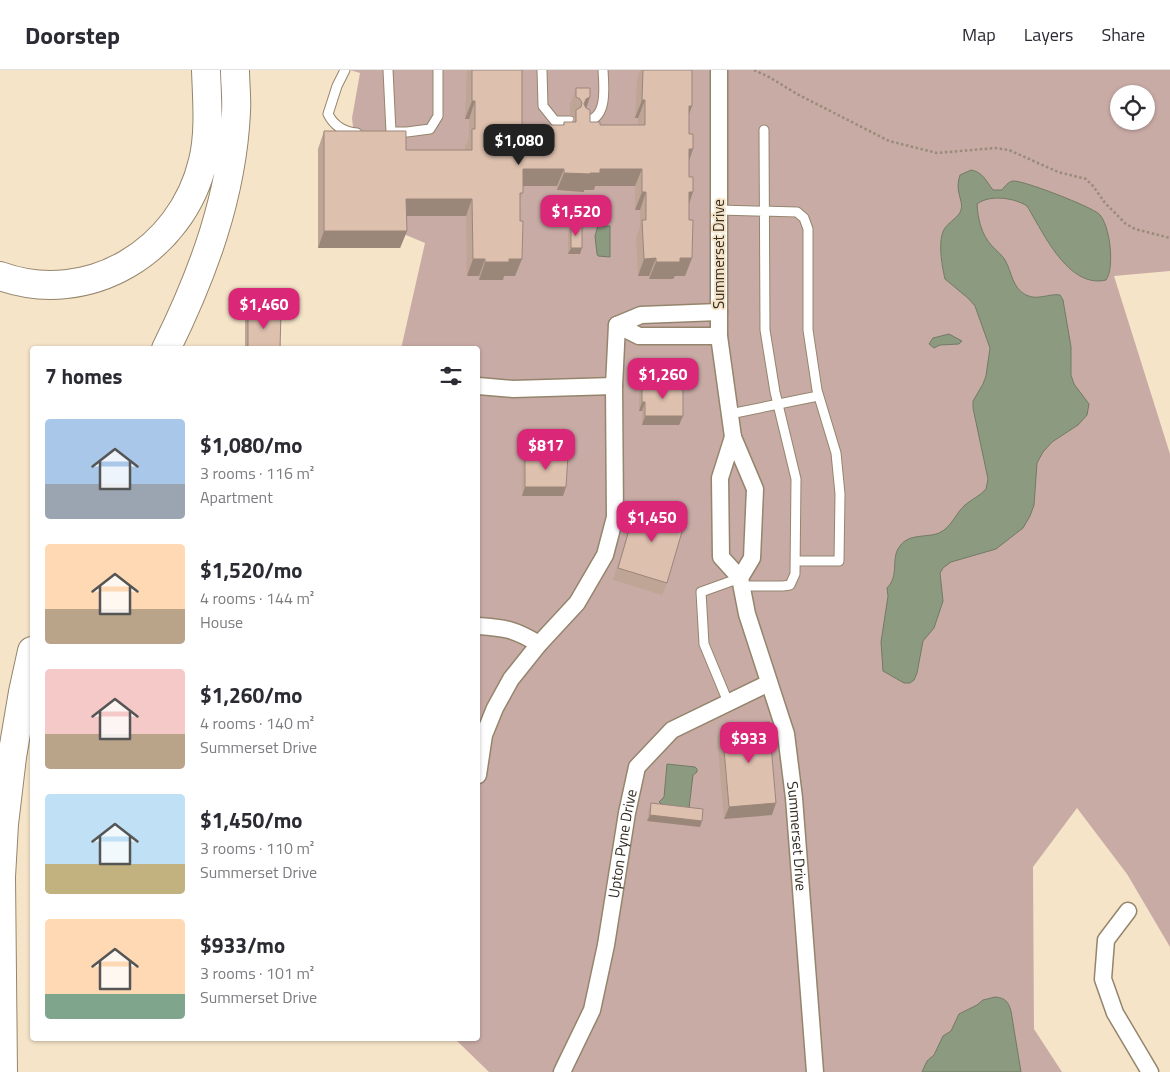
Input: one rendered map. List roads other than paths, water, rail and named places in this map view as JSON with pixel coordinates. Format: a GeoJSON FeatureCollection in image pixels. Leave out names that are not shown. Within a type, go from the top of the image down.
{"type":"FeatureCollection","features":[{"type":"Feature","properties":{"kind":"highway"},"geometry":{"type":"LineString","coordinates":[[0,276],[12,280],[44,284],[72,283],[99,278],[120,269],[156,244],[173,226],[186,205],[196,185],[203,162],[207,136],[206,70]]}},
{"type":"Feature","properties":{"kind":"highway"},"geometry":{"type":"LineString","coordinates":[[167,346],[200,276],[226,187],[233,146],[236,111],[235,70]]}},
{"type":"Feature","properties":{"kind":"highway"},"geometry":{"type":"LineString","coordinates":[[3,1072],[1,877],[4,824],[22,692],[30,659]]}},
{"type":"Feature","properties":{"kind":"street","name":"Summerset Drive"},"geometry":{"type":"LineString","coordinates":[[718,70],[719,336],[733,437],[755,489],[752,558],[741,582]]}},
{"type":"Feature","properties":{"kind":"street"},"geometry":{"type":"LineString","coordinates":[[617,325],[641,315],[719,312]]}},
{"type":"Feature","properties":{"kind":"street"},"geometry":{"type":"LineString","coordinates":[[658,315],[658,336]]}},
{"type":"Feature","properties":{"kind":"street"},"geometry":{"type":"LineString","coordinates":[[617,325],[640,336],[719,336]]}},
{"type":"Feature","properties":{"kind":"street"},"geometry":{"type":"LineString","coordinates":[[480,762],[484,735],[495,708],[511,679],[539,644],[577,603],[605,555],[615,517],[614,386],[617,325]]}},
{"type":"Feature","properties":{"kind":"street"},"geometry":{"type":"LineString","coordinates":[[480,386],[512,389],[614,386]]}},
{"type":"Feature","properties":{"kind":"street","name":"Summerset Drive"},"geometry":{"type":"LineString","coordinates":[[733,437],[720,478],[721,557],[741,582],[747,614],[786,734],[794,798],[815,1072]]}},
{"type":"Feature","properties":{"kind":"street"},"geometry":{"type":"LineString","coordinates":[[480,626],[519,632],[539,644]]}},
{"type":"Feature","properties":{"kind":"street","name":"Upton Pyne Drive"},"geometry":{"type":"LineString","coordinates":[[562,1072],[592,1010],[606,945],[627,813],[637,767],[672,730],[769,683]]}},
{"type":"Feature","properties":{"kind":"street"},"geometry":{"type":"LineString","coordinates":[[1128,911],[1106,940],[1104,978],[1115,1013],[1150,1072]]}},
{"type":"Feature","properties":{"kind":"lane"},"geometry":{"type":"LineString","coordinates":[[345,70],[337,86],[328,114],[332,123],[349,132],[368,133]]}},
{"type":"Feature","properties":{"kind":"lane"},"geometry":{"type":"LineString","coordinates":[[388,70],[387,132],[430,129],[438,116],[438,70]]}},
{"type":"Feature","properties":{"kind":"lane"},"geometry":{"type":"LineString","coordinates":[[542,70],[543,106],[555,121],[570,121]]}},
{"type":"Feature","properties":{"kind":"lane"},"geometry":{"type":"LineString","coordinates":[[584,121],[591,121],[599,115],[604,93],[604,70]]}},
{"type":"Feature","properties":{"kind":"lane"},"geometry":{"type":"LineString","coordinates":[[728,702],[704,644],[701,592],[741,582],[790,585],[795,574],[796,561],[796,479],[778,403],[765,330],[764,130]]}},
{"type":"Feature","properties":{"kind":"lane"},"geometry":{"type":"LineString","coordinates":[[719,210],[797,212],[804,218],[808,229],[808,330],[818,396],[836,453],[840,494],[839,561],[796,561]]}},
{"type":"Feature","properties":{"kind":"lane"},"geometry":{"type":"LineString","coordinates":[[730,414],[818,396]]}}]}
